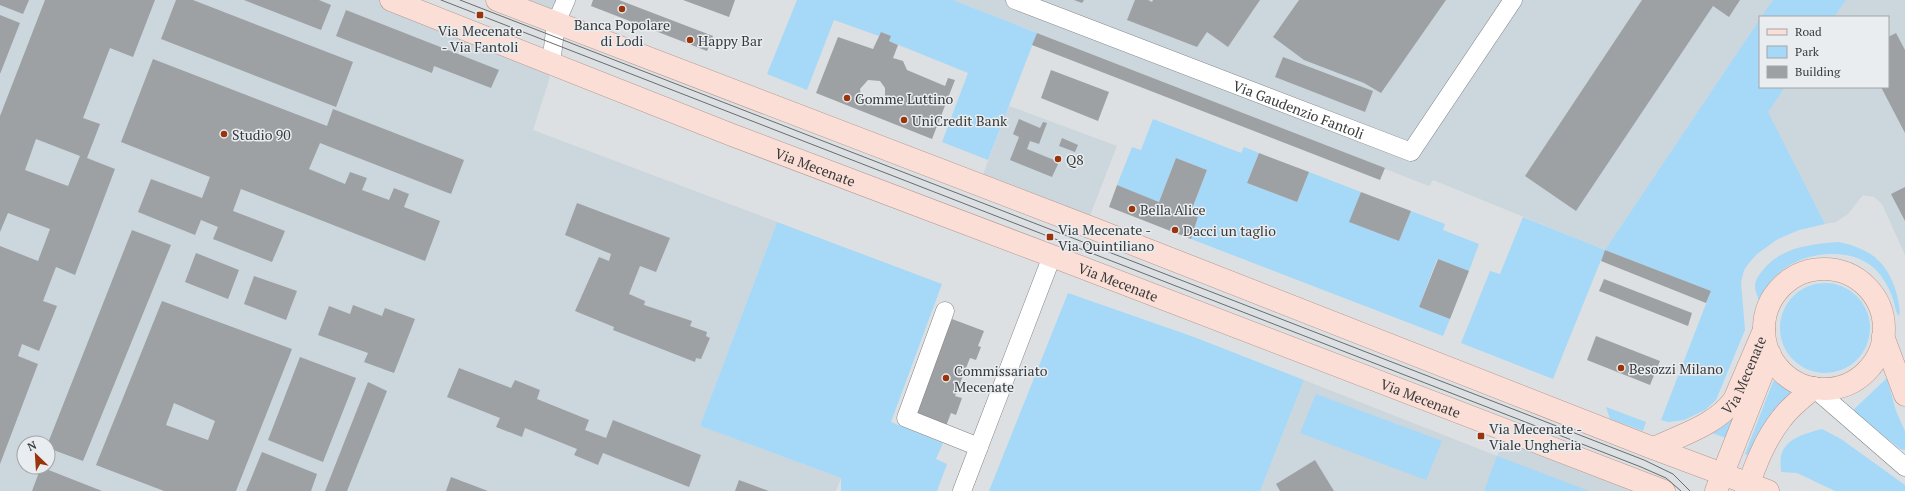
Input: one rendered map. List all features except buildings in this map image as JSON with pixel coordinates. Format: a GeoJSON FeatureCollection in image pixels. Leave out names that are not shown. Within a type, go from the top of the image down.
{"type":"FeatureCollection","features":[{"type":"Feature","properties":{"kind":"main road","name":"Via Mecenate"},"geometry":{"type":"LineString","coordinates":[[391,0],[732,135],[1664,491]]}},
{"type":"Feature","properties":{"kind":"main road"},"geometry":{"type":"LineString","coordinates":[[497,0],[1092,228],[1654,448],[1719,483],[1754,489],[1762,451],[1775,427],[1782,417],[1814,388]]}},
{"type":"Feature","properties":{"kind":"main road","name":"Via Mecenate"},"geometry":{"type":"LineString","coordinates":[[1654,448],[1717,418],[1724,413],[1734,400],[1764,330],[1768,308],[1774,295],[1784,284],[1803,272],[1825,269],[1847,273],[1860,281],[1871,291],[1879,304],[1882,314],[1884,336],[1905,395]]}},
{"type":"Feature","properties":{"kind":"main road","name":"Via Mecenate"},"geometry":{"type":"LineString","coordinates":[[1764,330],[1766,345],[1776,365],[1787,376],[1799,383],[1814,388],[1829,388],[1843,385],[1863,375],[1877,357],[1884,336]]}},
{"type":"Feature","properties":{"kind":"main road","name":"Via Mecenate"},"geometry":{"type":"LineString","coordinates":[[1719,483],[1770,354]]}},
{"type":"Feature","properties":{"kind":"street"},"geometry":{"type":"LineString","coordinates":[[551,64],[556,23],[566,0]]}},
{"type":"Feature","properties":{"kind":"street","name":"Via Gaudenzio Fantoli"},"geometry":{"type":"LineString","coordinates":[[1015,0],[1411,152],[1513,0]]}},
{"type":"Feature","properties":{"kind":"street"},"geometry":{"type":"LineString","coordinates":[[962,491],[1052,256]]}},
{"type":"Feature","properties":{"kind":"street"},"geometry":{"type":"LineString","coordinates":[[945,312],[906,418],[979,446]]}},
{"type":"Feature","properties":{"kind":"street","name":"Via Mecenate"},"geometry":{"type":"LineString","coordinates":[[1814,388],[1905,467]]}},
{"type":"Feature","properties":{"kind":"shaded area"},"geometry":{"type":"Polygon","coordinates":[[[0,0],[391,0],[551,64],[549,80],[533,130],[777,222],[700,426],[841,478],[836,491],[0,491],[0,0]]]}},
{"type":"Feature","properties":{"kind":"shaded area"},"geometry":{"type":"Polygon","coordinates":[[[497,0],[566,0],[556,23],[497,0]]]}},
{"type":"Feature","properties":{"kind":"shaded area"},"geometry":{"type":"Polygon","coordinates":[[[953,0],[1773,0],[1762,16],[1759,16],[1759,21],[1605,250],[1433,180],[1429,186],[953,0]]]}},
{"type":"Feature","properties":{"kind":"shaded area"},"geometry":{"type":"Polygon","coordinates":[[[1846,0],[1905,0],[1905,255],[1882,204],[1874,197],[1863,195],[1848,214],[1836,222],[1825,224],[1767,111],[1784,88],[1889,88],[1889,16],[1835,16],[1846,0]]]}},
{"type":"Feature","properties":{"kind":"shaded area"},"geometry":{"type":"Polygon","coordinates":[[[1009,106],[1117,146],[1086,226],[979,185],[1009,106]]]}},
{"type":"Feature","properties":{"kind":"shaded area"},"geometry":{"type":"Polygon","coordinates":[[[1304,380],[1497,456],[1506,432],[1660,491],[1260,491],[1304,380]]]}},
{"type":"Feature","properties":{"kind":"green space"},"geometry":{"type":"Polygon","coordinates":[[[797,0],[953,0],[1037,33],[988,160],[942,142],[968,73],[889,41],[890,36],[881,32],[879,36],[834,20],[807,90],[767,74],[797,0]]]}},
{"type":"Feature","properties":{"kind":"green space"},"geometry":{"type":"Polygon","coordinates":[[[1773,0],[1846,0],[1835,16],[1762,16],[1773,0]]]}},
{"type":"Feature","properties":{"kind":"green space"},"geometry":{"type":"Polygon","coordinates":[[[1759,20],[1759,88],[1784,88],[1768,112],[1825,224],[1799,230],[1778,239],[1757,254],[1749,263],[1744,270],[1741,282],[1745,330],[1716,400],[1705,410],[1684,420],[1668,422],[1661,420],[1711,291],[1605,250],[1759,20]]]}},
{"type":"Feature","properties":{"kind":"green space"},"geometry":{"type":"Polygon","coordinates":[[[1153,119],[1241,153],[1244,147],[1259,153],[1247,183],[1297,202],[1309,172],[1361,192],[1350,222],[1399,241],[1411,211],[1445,224],[1443,230],[1479,244],[1469,271],[1437,259],[1419,307],[1450,319],[1443,336],[1191,239],[1198,218],[1190,214],[1207,170],[1176,158],[1159,202],[1117,185],[1132,147],[1141,150],[1153,119]]]}},
{"type":"Feature","properties":{"kind":"green space"},"geometry":{"type":"Polygon","coordinates":[[[1523,217],[1605,250],[1553,379],[1461,343],[1490,271],[1500,274],[1523,217]]]}},
{"type":"Feature","properties":{"kind":"green space"},"geometry":{"type":"Polygon","coordinates":[[[777,222],[942,284],[891,422],[943,443],[936,459],[947,464],[937,491],[841,491],[841,478],[700,426],[777,222]]]}},
{"type":"Feature","properties":{"kind":"green space"},"geometry":{"type":"Polygon","coordinates":[[[1839,242],[1869,253],[1883,266],[1889,274],[1897,295],[1900,308],[1899,316],[1890,291],[1883,278],[1877,271],[1864,261],[1839,254],[1813,256],[1800,260],[1789,266],[1773,279],[1761,301],[1759,301],[1755,284],[1760,274],[1770,262],[1779,256],[1798,248],[1839,242]]]}},
{"type":"Feature","properties":{"kind":"green space"},"geometry":{"type":"Polygon","coordinates":[[[1825,283],[1842,286],[1857,296],[1867,311],[1870,328],[1867,345],[1857,360],[1842,370],[1825,373],[1808,370],[1793,360],[1783,345],[1780,328],[1783,311],[1793,296],[1808,286],[1825,283]]]}},
{"type":"Feature","properties":{"kind":"green space"},"geometry":{"type":"Polygon","coordinates":[[[1068,293],[1194,337],[1304,380],[1260,491],[989,491],[1068,293]]]}},
{"type":"Feature","properties":{"kind":"green space"},"geometry":{"type":"Polygon","coordinates":[[[1887,378],[1896,411],[1905,431],[1905,450],[1900,449],[1852,411],[1887,378]]]}},
{"type":"Feature","properties":{"kind":"green space"},"geometry":{"type":"Polygon","coordinates":[[[1776,379],[1781,380],[1797,393],[1750,456],[1745,454],[1773,382],[1776,379]]]}},
{"type":"Feature","properties":{"kind":"green space"},"geometry":{"type":"Polygon","coordinates":[[[1316,394],[1442,441],[1426,480],[1300,433],[1316,394]]]}},
{"type":"Feature","properties":{"kind":"green space"},"geometry":{"type":"Polygon","coordinates":[[[1606,407],[1646,422],[1643,431],[1610,419],[1606,407]]]}},
{"type":"Feature","properties":{"kind":"green space"},"geometry":{"type":"Polygon","coordinates":[[[1735,413],[1726,438],[1709,432],[1735,413]]]}},
{"type":"Feature","properties":{"kind":"green space"},"geometry":{"type":"Polygon","coordinates":[[[1822,429],[1841,439],[1905,485],[1905,491],[1835,491],[1797,473],[1781,472],[1781,456],[1787,445],[1797,437],[1822,429]]]}},
{"type":"Feature","properties":{"kind":"green space"},"geometry":{"type":"Polygon","coordinates":[[[1497,456],[1589,491],[1484,491],[1497,456]]]}},
{"type":"Feature","properties":{"kind":"tram line"},"geometry":{"type":"LineString","coordinates":[[441,0],[1641,467],[1666,478],[1681,491]]}},
{"type":"Feature","properties":{"kind":"tram line"},"geometry":{"type":"LineString","coordinates":[[460,0],[1644,460],[1673,474],[1690,491]]}},
{"type":"Feature","properties":{"kind":"place","name":"Banca Popolare di Lodi"},"geometry":{"type":"Point","coordinates":[622,9]}},
{"type":"Feature","properties":{"kind":"place","name":"Via Mecenate - Via Fantoli"},"geometry":{"type":"Point","coordinates":[480,15]}},
{"type":"Feature","properties":{"kind":"place","name":"Happy Bar"},"geometry":{"type":"Point","coordinates":[690,40]}},
{"type":"Feature","properties":{"kind":"place","name":"Gomme Luttino"},"geometry":{"type":"Point","coordinates":[847,98]}},
{"type":"Feature","properties":{"kind":"place","name":"UniCredit Bank"},"geometry":{"type":"Point","coordinates":[904,120]}},
{"type":"Feature","properties":{"kind":"place","name":"Studio 90"},"geometry":{"type":"Point","coordinates":[224,134]}},
{"type":"Feature","properties":{"kind":"place","name":"Q8"},"geometry":{"type":"Point","coordinates":[1058,159]}},
{"type":"Feature","properties":{"kind":"place","name":"Bella Alice"},"geometry":{"type":"Point","coordinates":[1132,209]}},
{"type":"Feature","properties":{"kind":"place","name":"Dacci un taglio"},"geometry":{"type":"Point","coordinates":[1175,230]}},
{"type":"Feature","properties":{"kind":"place","name":"Via Mecenate - Via Quintiliano"},"geometry":{"type":"Point","coordinates":[1050,237]}},
{"type":"Feature","properties":{"kind":"place","name":"Besozzi Milano"},"geometry":{"type":"Point","coordinates":[1621,368]}},
{"type":"Feature","properties":{"kind":"place","name":"Commissariato Mecenate"},"geometry":{"type":"Point","coordinates":[946,378]}},
{"type":"Feature","properties":{"kind":"place","name":"Via Mecenate - Viale Ungheria"},"geometry":{"type":"Point","coordinates":[1481,436]}}]}
